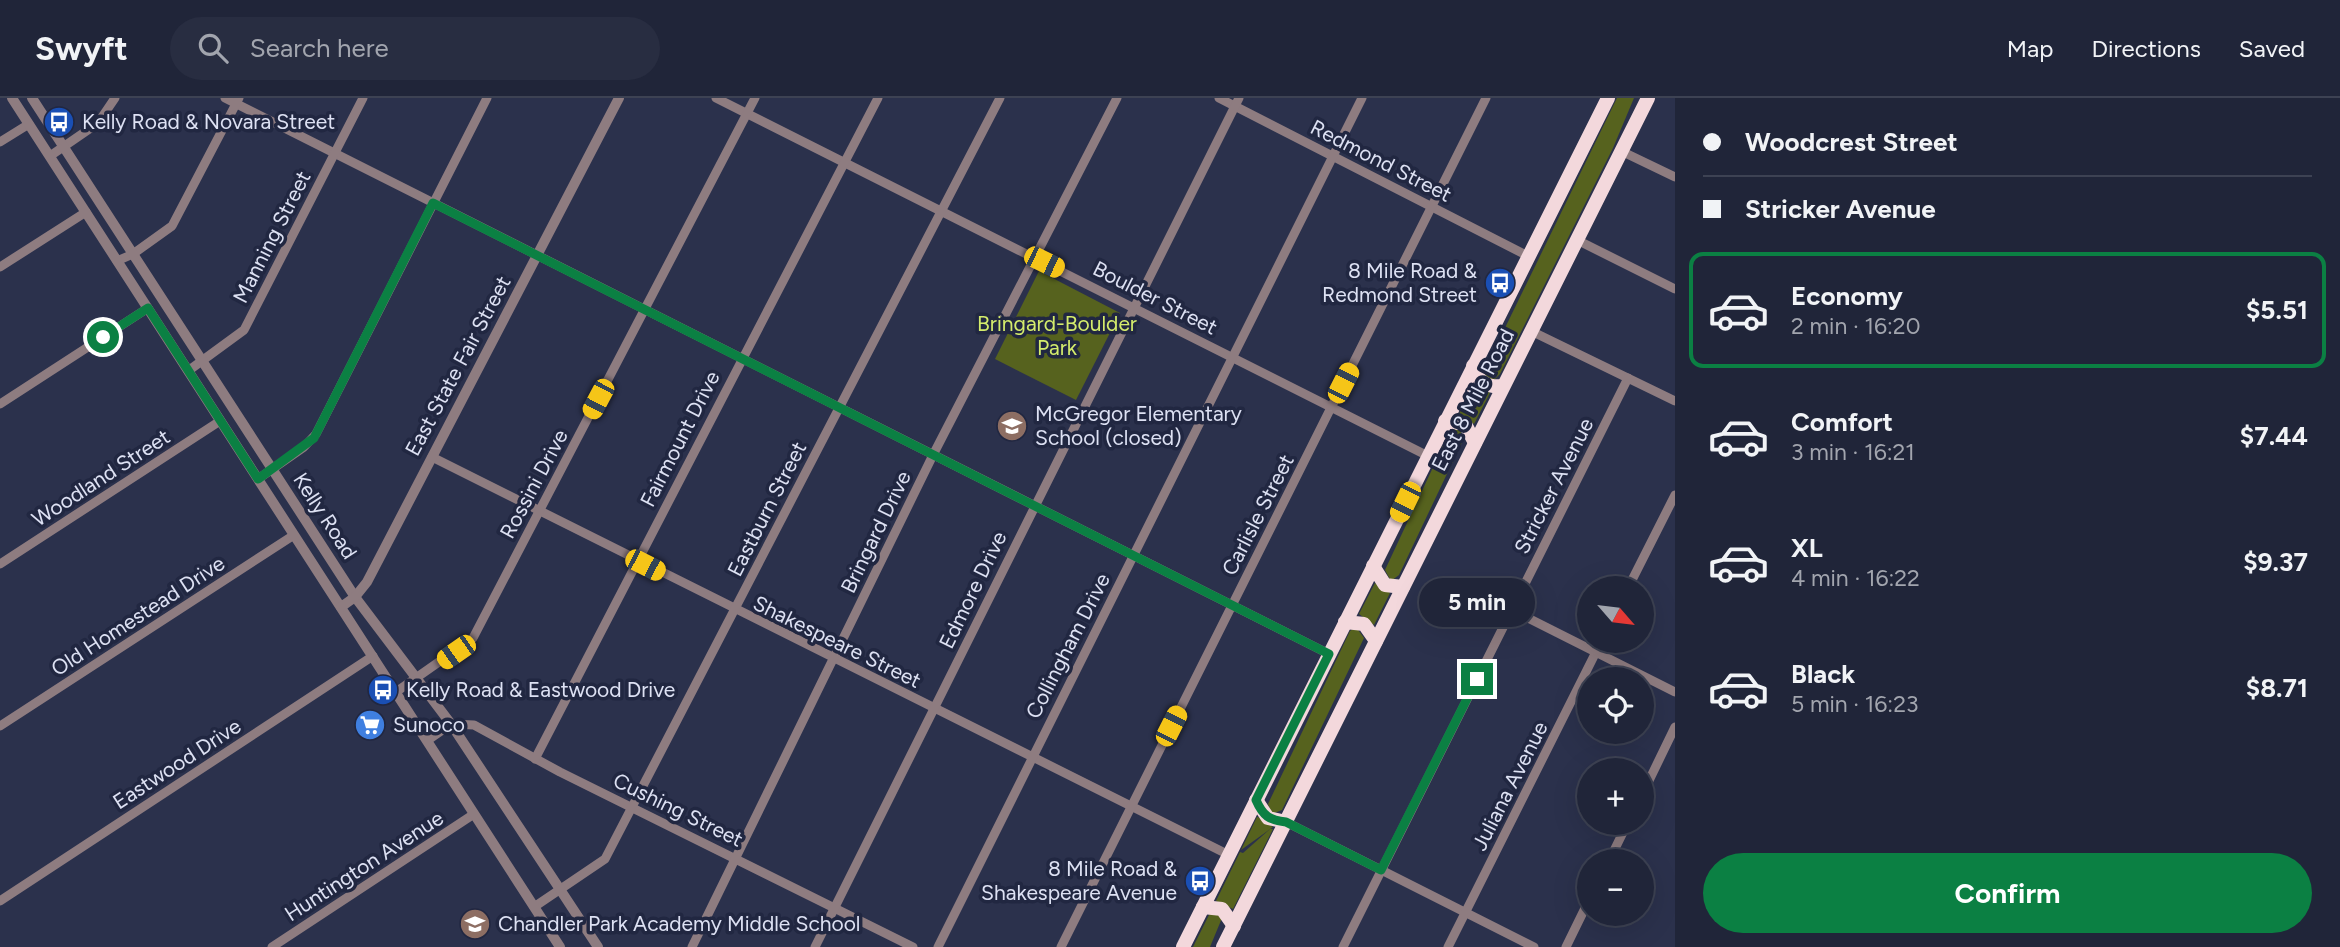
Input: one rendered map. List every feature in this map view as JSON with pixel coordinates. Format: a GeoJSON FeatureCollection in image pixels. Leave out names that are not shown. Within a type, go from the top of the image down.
{"type":"FeatureCollection","features":[{"type":"Feature","properties":{"kind":"highway","name":"East 8 Mile Road"},"geometry":{"type":"LineString","coordinates":[[1183,947],[1608,98]]}},
{"type":"Feature","properties":{"kind":"highway","name":"East 8 Mile Road"},"geometry":{"type":"LineString","coordinates":[[1223,947],[1648,98]]}},
{"type":"Feature","properties":{"kind":"highway"},"geometry":{"type":"LineString","coordinates":[[1473,366],[1482,382],[1492,387],[1503,386]]}},
{"type":"Feature","properties":{"kind":"highway"},"geometry":{"type":"LineString","coordinates":[[1445,421],[1465,424],[1475,443]]}},
{"type":"Feature","properties":{"kind":"highway"},"geometry":{"type":"LineString","coordinates":[[1373,566],[1382,583],[1391,587],[1403,587]]}},
{"type":"Feature","properties":{"kind":"highway"},"geometry":{"type":"LineString","coordinates":[[1345,622],[1364,624],[1376,641]]}},
{"type":"Feature","properties":{"kind":"highway"},"geometry":{"type":"LineString","coordinates":[[1256,800],[1264,816],[1286,822]]}},
{"type":"Feature","properties":{"kind":"highway"},"geometry":{"type":"LineString","coordinates":[[1203,907],[1222,909],[1234,926]]}},
{"type":"Feature","properties":{"kind":"street","name":"Kelly Road"},"geometry":{"type":"LineString","coordinates":[[12,98],[560,947]]}},
{"type":"Feature","properties":{"kind":"street","name":"Kelly Road"},"geometry":{"type":"LineString","coordinates":[[32,98],[355,597],[451,724],[598,947]]}},
{"type":"Feature","properties":{"kind":"street"},"geometry":{"type":"LineString","coordinates":[[50,156],[98,123],[114,98]]}},
{"type":"Feature","properties":{"kind":"street"},"geometry":{"type":"LineString","coordinates":[[225,98],[238,101],[433,203],[1329,654]]}},
{"type":"Feature","properties":{"kind":"street","name":"Manning Street"},"geometry":{"type":"LineString","coordinates":[[188,371],[244,330],[363,98]]}},
{"type":"Feature","properties":{"kind":"street"},"geometry":{"type":"LineString","coordinates":[[258,479],[314,438],[487,98]]}},
{"type":"Feature","properties":{"kind":"street","name":"East State Fair Street"},"geometry":{"type":"LineString","coordinates":[[341,607],[355,597],[367,582],[619,98]]}},
{"type":"Feature","properties":{"kind":"street","name":"Boulder Street"},"geometry":{"type":"LineString","coordinates":[[716,98],[1135,306],[1428,456]]}},
{"type":"Feature","properties":{"kind":"street","name":"Rossini Drive"},"geometry":{"type":"LineString","coordinates":[[396,692],[473,638],[755,98]]}},
{"type":"Feature","properties":{"kind":"street","name":"Fairmount Drive"},"geometry":{"type":"LineString","coordinates":[[535,759],[878,98]]}},
{"type":"Feature","properties":{"kind":"street","name":"Eastburn Street"},"geometry":{"type":"LineString","coordinates":[[534,907],[603,862],[1000,98]]}},
{"type":"Feature","properties":{"kind":"street","name":"Bringard Drive"},"geometry":{"type":"LineString","coordinates":[[692,947],[933,455],[1037,259],[1117,98]]}},
{"type":"Feature","properties":{"kind":"street","name":"Redmond Street"},"geometry":{"type":"LineString","coordinates":[[1219,98],[1237,102],[1333,156],[1528,256]]}},
{"type":"Feature","properties":{"kind":"street","name":"Collingham Drive"},"geometry":{"type":"LineString","coordinates":[[938,947],[1362,98]]}},
{"type":"Feature","properties":{"kind":"street","name":"Carlisle Street"},"geometry":{"type":"LineString","coordinates":[[1061,947],[1486,98]]}},
{"type":"Feature","properties":{"kind":"street"},"geometry":{"type":"LineString","coordinates":[[117,261],[167,232],[175,222],[238,101]]}},
{"type":"Feature","properties":{"kind":"street","name":"Edmore Drive"},"geometry":{"type":"LineString","coordinates":[[815,947],[1237,102]]}},
{"type":"Feature","properties":{"kind":"street"},"geometry":{"type":"LineString","coordinates":[[0,142],[29,124]]}},
{"type":"Feature","properties":{"kind":"street"},"geometry":{"type":"LineString","coordinates":[[1621,151],[1675,177]]}},
{"type":"Feature","properties":{"kind":"street"},"geometry":{"type":"LineString","coordinates":[[0,267],[86,212]]}},
{"type":"Feature","properties":{"kind":"street"},"geometry":{"type":"LineString","coordinates":[[1577,240],[1675,289]]}},
{"type":"Feature","properties":{"kind":"street"},"geometry":{"type":"LineString","coordinates":[[0,404],[148,308]]}},
{"type":"Feature","properties":{"kind":"street"},"geometry":{"type":"LineString","coordinates":[[1531,331],[1675,401]]}},
{"type":"Feature","properties":{"kind":"street","name":"Stricker Avenue"},"geometry":{"type":"LineString","coordinates":[[1343,947],[1628,378]]}},
{"type":"Feature","properties":{"kind":"street","name":"Woodland Street"},"geometry":{"type":"LineString","coordinates":[[0,564],[220,421]]}},
{"type":"Feature","properties":{"kind":"street","name":"Shakespeare Street"},"geometry":{"type":"LineString","coordinates":[[432,457],[1229,855]]}},
{"type":"Feature","properties":{"kind":"street"},"geometry":{"type":"LineString","coordinates":[[1635,576],[1675,495]]}},
{"type":"Feature","properties":{"kind":"street","name":"Old Homestead Drive"},"geometry":{"type":"LineString","coordinates":[[0,726],[294,535]]}},
{"type":"Feature","properties":{"kind":"street"},"geometry":{"type":"LineString","coordinates":[[1512,610],[1577,643]]}},
{"type":"Feature","properties":{"kind":"street"},"geometry":{"type":"LineString","coordinates":[[1596,653],[1675,692]]}},
{"type":"Feature","properties":{"kind":"street","name":"Juliana Avenue"},"geometry":{"type":"LineString","coordinates":[[1448,947],[1596,653]]}},
{"type":"Feature","properties":{"kind":"street","name":"Eastwood Drive"},"geometry":{"type":"LineString","coordinates":[[0,901],[373,656]]}},
{"type":"Feature","properties":{"kind":"street"},"geometry":{"type":"LineString","coordinates":[[428,740],[451,724]]}},
{"type":"Feature","properties":{"kind":"street","name":"Cushing Street"},"geometry":{"type":"LineString","coordinates":[[451,724],[474,725],[632,808],[914,947]]}},
{"type":"Feature","properties":{"kind":"street"},"geometry":{"type":"LineString","coordinates":[[1654,770],[1675,727]]}},
{"type":"Feature","properties":{"kind":"street","name":"Huntington Avenue"},"geometry":{"type":"LineString","coordinates":[[272,947],[474,814]]}},
{"type":"Feature","properties":{"kind":"street"},"geometry":{"type":"LineString","coordinates":[[1286,822],[1535,947]]}},
{"type":"Feature","properties":{"kind":"street"},"geometry":{"type":"LineString","coordinates":[[1566,947],[1577,925]]}},
{"type":"Feature","properties":{"kind":"green space"},"geometry":{"type":"Polygon","coordinates":[[[1617,98],[1634,98],[1613,148],[1500,374],[1494,380],[1485,376],[1485,369],[1617,98]]]}},
{"type":"Feature","properties":{"kind":"green space","name":"Bringard-Boulder Park"},"geometry":{"type":"Polygon","coordinates":[[[1039,271],[1120,313],[1076,400],[995,359],[1039,271]]]}},
{"type":"Feature","properties":{"kind":"green space"},"geometry":{"type":"Polygon","coordinates":[[[1475,383],[1490,393],[1474,424],[1459,414],[1475,383]]]}},
{"type":"Feature","properties":{"kind":"green space"},"geometry":{"type":"Polygon","coordinates":[[[1458,427],[1464,438],[1399,575],[1391,581],[1385,570],[1450,431],[1458,427]]]}},
{"type":"Feature","properties":{"kind":"green space"},"geometry":{"type":"Polygon","coordinates":[[[1375,583],[1390,593],[1374,625],[1359,614],[1375,583]]]}},
{"type":"Feature","properties":{"kind":"green space"},"geometry":{"type":"Polygon","coordinates":[[[1356,627],[1364,638],[1282,810],[1272,814],[1268,804],[1350,631],[1356,627]]]}},
{"type":"Feature","properties":{"kind":"green space"},"geometry":{"type":"Polygon","coordinates":[[[1257,817],[1273,827],[1241,850],[1257,817]]]}},
{"type":"Feature","properties":{"kind":"green space"},"geometry":{"type":"Polygon","coordinates":[[[1273,829],[1233,909],[1216,901],[1240,852],[1243,853],[1273,829]]]}},
{"type":"Feature","properties":{"kind":"green space"},"geometry":{"type":"Polygon","coordinates":[[[1214,912],[1222,918],[1210,947],[1193,947],[1209,915],[1214,912]]]}},
{"type":"Feature","properties":{"kind":"place","name":"Kelly Road & Novara Street"},"geometry":{"type":"Point","coordinates":[59,122]}},
{"type":"Feature","properties":{"kind":"place","name":"8 Mile Road & Redmond Street"},"geometry":{"type":"Point","coordinates":[1500,283]}},
{"type":"Feature","properties":{"kind":"place","name":"McGregor Elementary School (closed)"},"geometry":{"type":"Point","coordinates":[1012,426]}},
{"type":"Feature","properties":{"kind":"place","name":"Kelly Road & Eastwood Drive"},"geometry":{"type":"Point","coordinates":[383,690]}},
{"type":"Feature","properties":{"kind":"place","name":"Sunoco"},"geometry":{"type":"Point","coordinates":[370,725]}},
{"type":"Feature","properties":{"kind":"place","name":"8 Mile Road & Shakespeare Avenue"},"geometry":{"type":"Point","coordinates":[1200,881]}},
{"type":"Feature","properties":{"kind":"place","name":"Chandler Park Academy Middle School"},"geometry":{"type":"Point","coordinates":[475,924]}},
{"type":"Feature","properties":{"kind":"route"},"geometry":{"type":"LineString","coordinates":[[103,337],[148,308],[258,479],[314,438],[433,203],[1329,654],[1256,800],[1264,816],[1274,821],[1286,822],[1381,870],[1477,679]]}}]}
